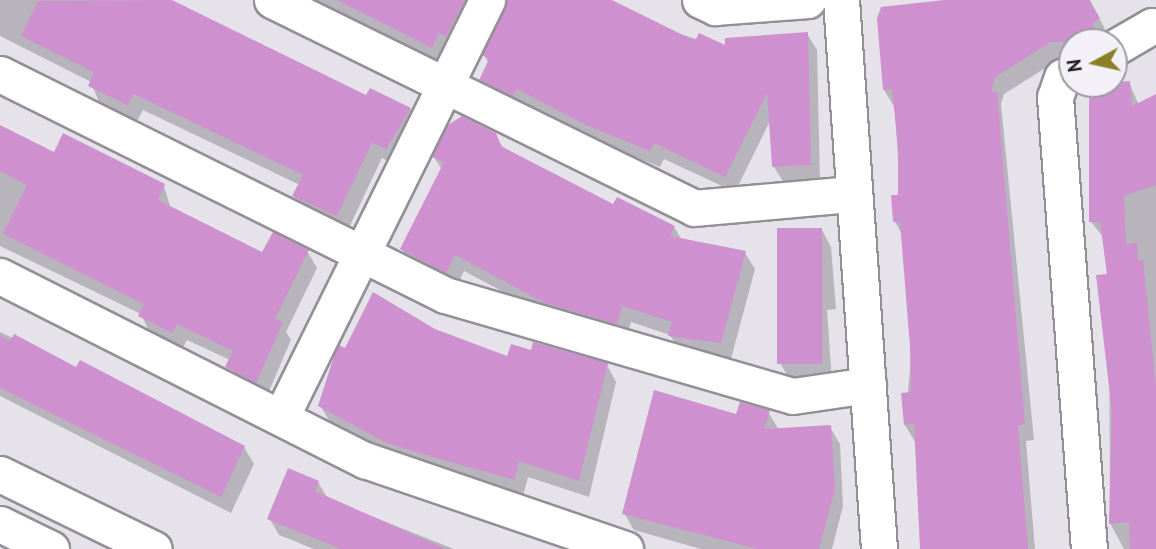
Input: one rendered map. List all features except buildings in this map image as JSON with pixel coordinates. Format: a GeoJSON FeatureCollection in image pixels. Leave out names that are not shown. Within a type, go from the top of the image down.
{"type":"FeatureCollection","features":[{"type":"Feature","properties":{"kind":"street"},"geometry":{"type":"LineString","coordinates":[[272,0],[694,208],[852,194]]}},
{"type":"Feature","properties":{"kind":"street"},"geometry":{"type":"LineString","coordinates":[[281,416],[364,253],[443,84],[487,0]]}},
{"type":"Feature","properties":{"kind":"street"},"geometry":{"type":"LineString","coordinates":[[700,0],[715,7],[808,0]]}},
{"type":"Feature","properties":{"kind":"street"},"geometry":{"type":"LineString","coordinates":[[841,0],[852,194],[879,549]]}},
{"type":"Feature","properties":{"kind":"street"},"geometry":{"type":"LineString","coordinates":[[1128,36],[1148,19]]}},
{"type":"Feature","properties":{"kind":"street"},"geometry":{"type":"LineString","coordinates":[[0,74],[445,295],[793,396],[868,385]]}},
{"type":"Feature","properties":{"kind":"street"},"geometry":{"type":"LineString","coordinates":[[1058,89],[1055,97],[1089,549]]}},
{"type":"Feature","properties":{"kind":"street"},"geometry":{"type":"LineString","coordinates":[[0,276],[365,460],[625,549]]}},
{"type":"Feature","properties":{"kind":"street"},"geometry":{"type":"LineString","coordinates":[[0,474],[154,549]]}},
{"type":"Feature","properties":{"kind":"street"},"geometry":{"type":"LineString","coordinates":[[0,524],[51,549]]}}]}
